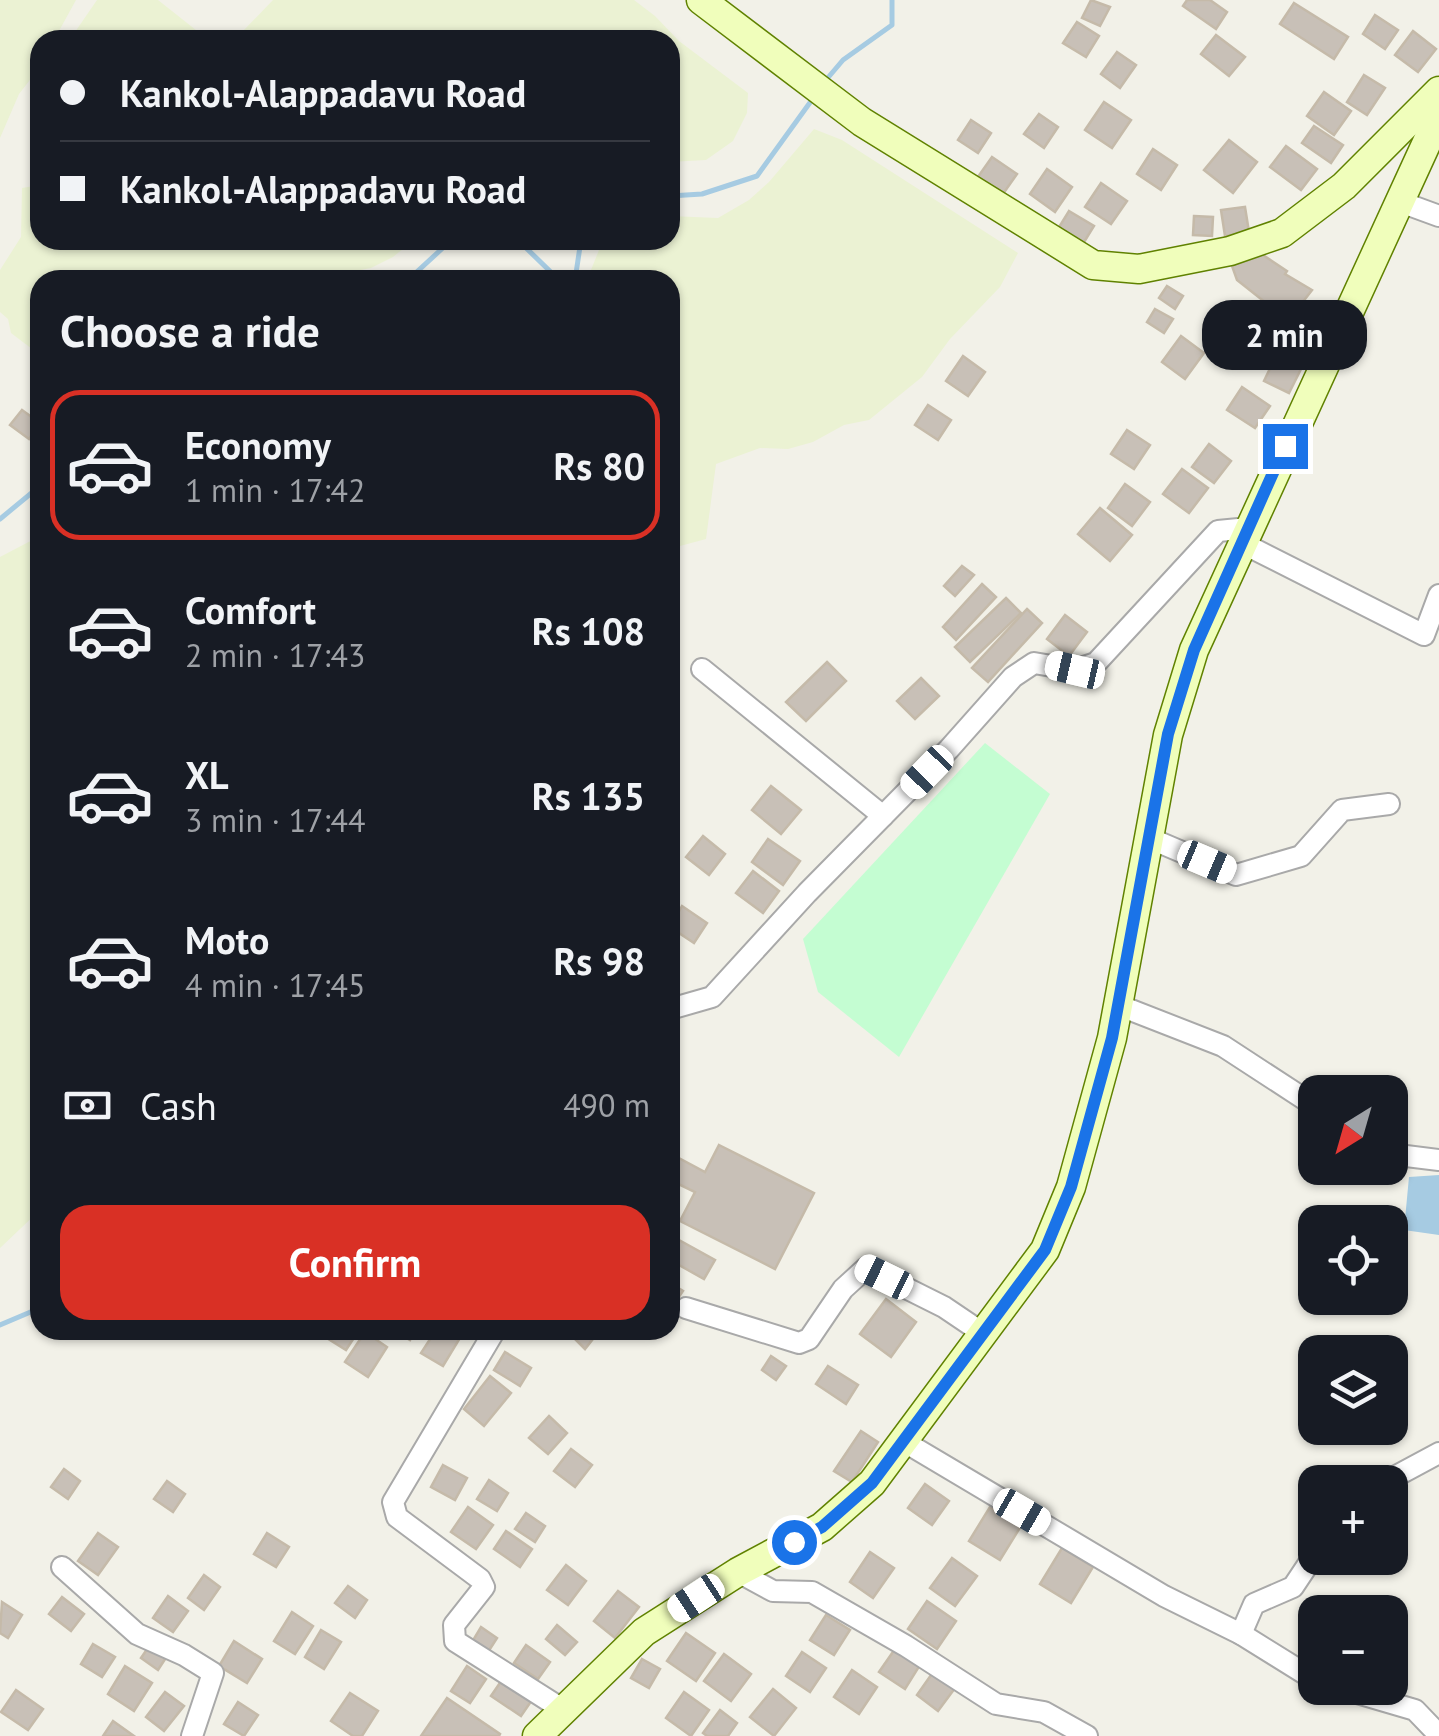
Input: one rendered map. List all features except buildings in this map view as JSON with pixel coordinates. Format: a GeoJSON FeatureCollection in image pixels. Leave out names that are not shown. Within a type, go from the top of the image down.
{"type":"FeatureCollection","features":[{"type":"Feature","properties":{"kind":"main road"},"geometry":{"type":"LineString","coordinates":[[700,0],[862,122],[1093,265],[1139,268],[1230,251],[1282,233],[1344,186],[1439,91]]}},
{"type":"Feature","properties":{"kind":"main road"},"geometry":{"type":"LineString","coordinates":[[538,1736],[644,1632],[738,1572],[822,1527],[872,1483],[1045,1250],[1071,1187],[1112,1038],[1168,734],[1194,650],[1439,116]]}},
{"type":"Feature","properties":{"kind":"street"},"geometry":{"type":"LineString","coordinates":[[1398,202],[1439,216]]}},
{"type":"Feature","properties":{"kind":"street"},"geometry":{"type":"LineString","coordinates":[[680,1005],[712,997],[1013,677],[1034,664],[1075,670],[1096,663],[1218,531],[1245,535],[1431,640],[1439,595]]}},
{"type":"Feature","properties":{"kind":"street"},"geometry":{"type":"LineString","coordinates":[[702,669],[884,816]]}},
{"type":"Feature","properties":{"kind":"street"},"geometry":{"type":"LineString","coordinates":[[1148,838],[1236,875],[1300,856],[1342,810],[1389,804]]}},
{"type":"Feature","properties":{"kind":"street"},"geometry":{"type":"LineString","coordinates":[[1118,1005],[1223,1046],[1298,1095]]}},
{"type":"Feature","properties":{"kind":"street"},"geometry":{"type":"LineString","coordinates":[[1408,1156],[1439,1160]]}},
{"type":"Feature","properties":{"kind":"street"},"geometry":{"type":"LineString","coordinates":[[686,1308],[800,1343],[809,1340],[843,1290],[866,1268],[944,1307],[984,1334]]}},
{"type":"Feature","properties":{"kind":"street"},"geometry":{"type":"LineString","coordinates":[[490,1340],[393,1502],[397,1517],[480,1579],[484,1587],[454,1626],[455,1641],[562,1709]]}},
{"type":"Feature","properties":{"kind":"street"},"geometry":{"type":"LineString","coordinates":[[903,1441],[1164,1596],[1242,1634],[1298,1669]]}},
{"type":"Feature","properties":{"kind":"street"},"geometry":{"type":"LineString","coordinates":[[1408,1470],[1439,1453]]}},
{"type":"Feature","properties":{"kind":"street"},"geometry":{"type":"LineString","coordinates":[[62,1568],[138,1634],[213,1673],[192,1736]]}},
{"type":"Feature","properties":{"kind":"street"},"geometry":{"type":"LineString","coordinates":[[738,1572],[773,1591],[812,1592],[996,1704],[1044,1712],[1086,1736]]}},
{"type":"Feature","properties":{"kind":"street"},"geometry":{"type":"LineString","coordinates":[[1242,1634],[1254,1604],[1294,1587],[1302,1575]]}},
{"type":"Feature","properties":{"kind":"street"},"geometry":{"type":"LineString","coordinates":[[1398,1705],[1439,1715]]}},
{"type":"Feature","properties":{"kind":"street"},"geometry":{"type":"LineString","coordinates":[[1415,1710],[1439,1735]]}},
{"type":"Feature","properties":{"kind":"green space"},"geometry":{"type":"Polygon","coordinates":[[[0,0],[76,0],[60,30],[30,30],[30,80],[19,94],[0,138],[0,0]]]}},
{"type":"Feature","properties":{"kind":"green space"},"geometry":{"type":"Polygon","coordinates":[[[97,0],[158,0],[196,30],[76,30],[97,0]]]}},
{"type":"Feature","properties":{"kind":"green space"},"geometry":{"type":"Polygon","coordinates":[[[273,0],[634,0],[668,30],[244,30],[273,0]]]}},
{"type":"Feature","properties":{"kind":"green space"},"geometry":{"type":"Polygon","coordinates":[[[680,42],[748,93],[747,113],[733,141],[706,160],[680,161],[680,42]]]}},
{"type":"Feature","properties":{"kind":"green space"},"geometry":{"type":"Polygon","coordinates":[[[814,129],[842,140],[1018,253],[1000,287],[950,339],[922,377],[869,420],[844,425],[813,442],[788,449],[760,448],[716,464],[706,539],[680,546],[680,270],[591,270],[599,250],[680,250],[680,216],[718,218],[749,200],[814,129]]]}},
{"type":"Feature","properties":{"kind":"green space"},"geometry":{"type":"Polygon","coordinates":[[[30,187],[30,250],[402,250],[361,270],[30,270],[30,347],[11,333],[8,319],[0,312],[0,270],[21,237],[22,188],[30,187]]]}},
{"type":"Feature","properties":{"kind":"green space"},"geometry":{"type":"Polygon","coordinates":[[[30,541],[30,1220],[0,1248],[0,557],[30,541]]]}},
{"type":"Feature","properties":{"kind":"green space"},"geometry":{"type":"Polygon","coordinates":[[[985,743],[1050,794],[899,1057],[818,992],[803,939],[985,743]]]}},
{"type":"Feature","properties":{"kind":"water"},"geometry":{"type":"Polygon","coordinates":[[[1439,1175],[1439,1235],[1408,1231],[1409,1177],[1439,1175]]]}},
{"type":"Feature","properties":{"kind":"waterway"},"geometry":{"type":"LineString","coordinates":[[826,80],[843,60],[892,25],[892,0]]}},
{"type":"Feature","properties":{"kind":"waterway"},"geometry":{"type":"LineString","coordinates":[[680,195],[702,194],[757,176],[814,97]]}},
{"type":"Feature","properties":{"kind":"waterway"},"geometry":{"type":"LineString","coordinates":[[419,270],[441,250]]}},
{"type":"Feature","properties":{"kind":"waterway"},"geometry":{"type":"LineString","coordinates":[[528,250],[549,270]]}},
{"type":"Feature","properties":{"kind":"waterway"},"geometry":{"type":"LineString","coordinates":[[576,270],[580,250]]}},
{"type":"Feature","properties":{"kind":"waterway"},"geometry":{"type":"LineString","coordinates":[[0,519],[30,494]]}},
{"type":"Feature","properties":{"kind":"waterway"},"geometry":{"type":"LineString","coordinates":[[0,1325],[30,1312]]}},
{"type":"Feature","properties":{"kind":"route"},"geometry":{"type":"LineString","coordinates":[[794,1542],[822,1527],[872,1483],[1045,1250],[1071,1187],[1112,1038],[1168,734],[1194,650],[1285,446]]}}]}
